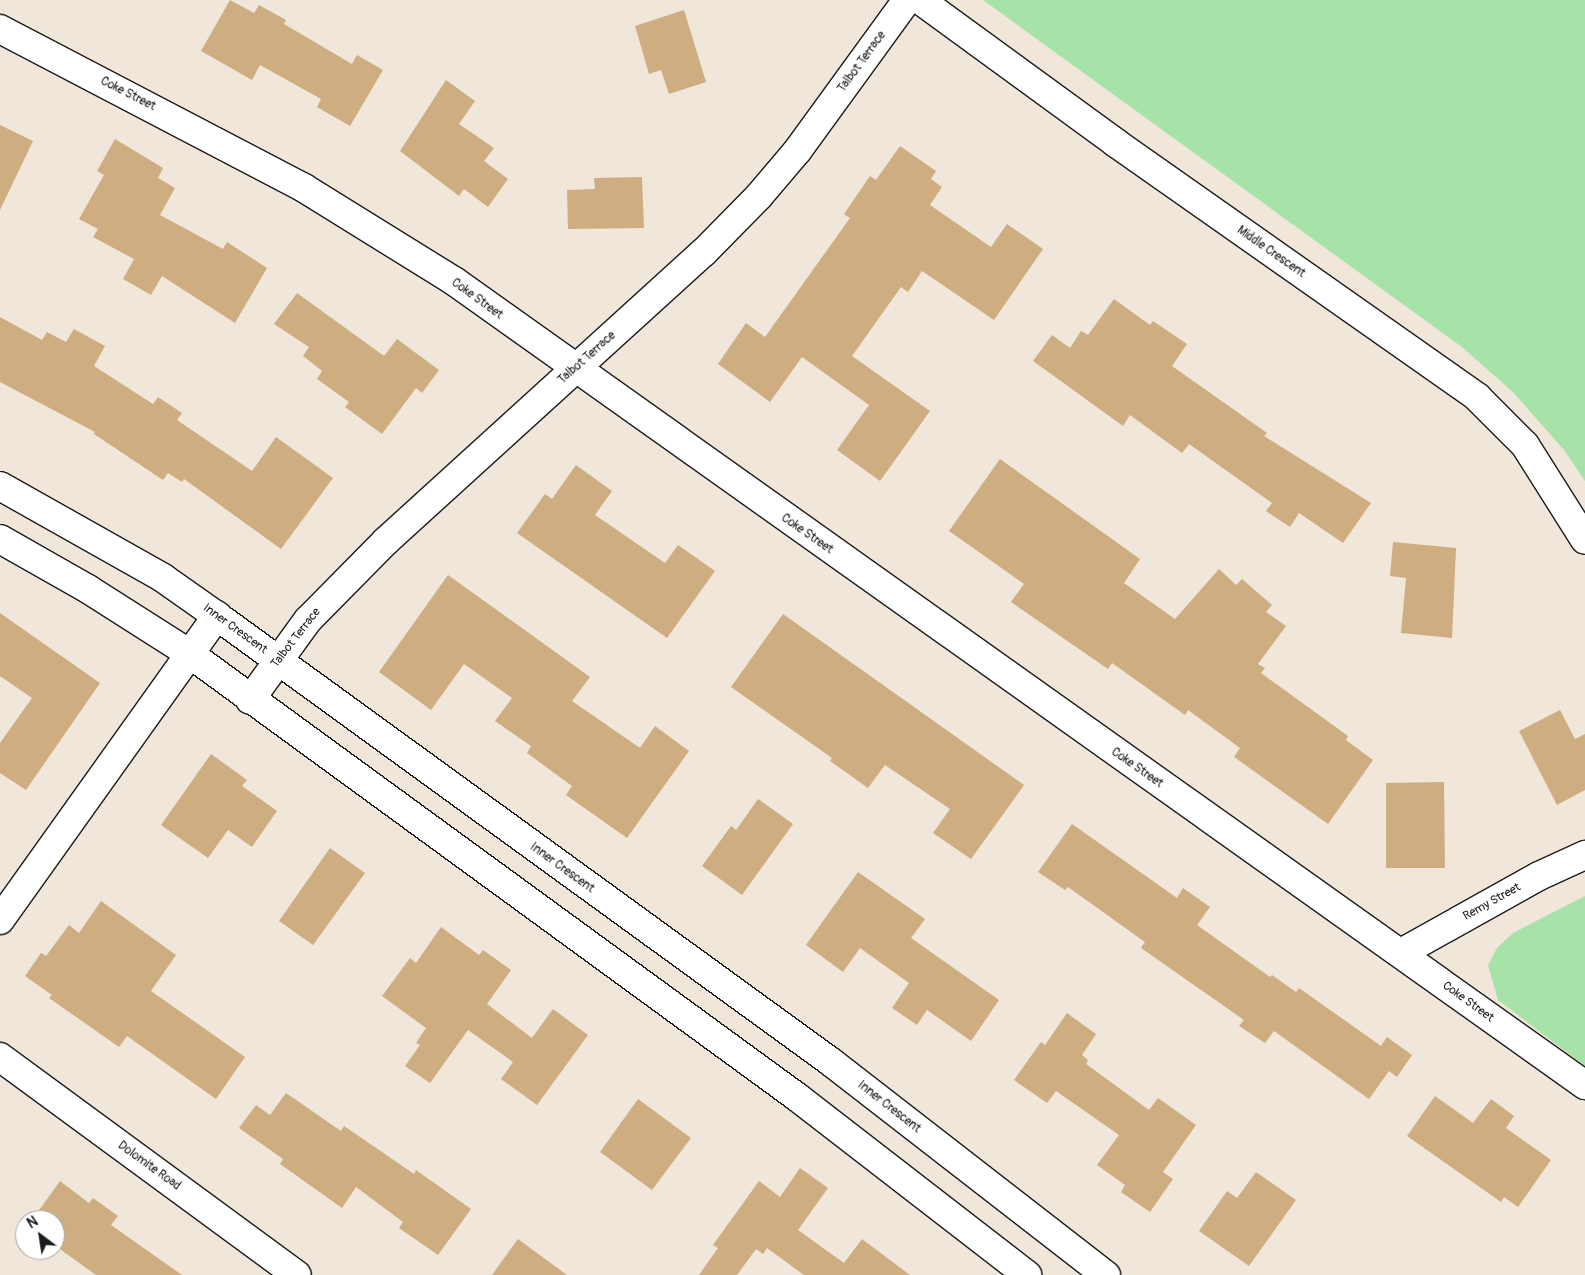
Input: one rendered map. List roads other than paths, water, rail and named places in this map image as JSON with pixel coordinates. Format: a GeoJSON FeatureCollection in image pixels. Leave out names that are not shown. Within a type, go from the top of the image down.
{"type":"FeatureCollection","features":[{"type":"Feature","properties":{"kind":"street","name":"Talbot Terrace"},"geometry":{"type":"LineString","coordinates":[[250,700],[308,620],[386,541],[703,253],[759,196],[798,150],[907,0]]}},
{"type":"Feature","properties":{"kind":"street","name":"Middle Crescent"},"geometry":{"type":"LineString","coordinates":[[920,0],[1116,143],[1477,397],[1524,444],[1585,540]]}},
{"type":"Feature","properties":{"kind":"street","name":"Coke Street"},"geometry":{"type":"LineString","coordinates":[[0,29],[304,188],[454,282],[575,370],[1400,953],[1585,1086]]}},
{"type":"Feature","properties":{"kind":"street","name":"Inner Crescent"},"geometry":{"type":"LineString","coordinates":[[0,486],[163,578],[217,616],[832,1062],[1106,1275]]}},
{"type":"Feature","properties":{"kind":"street"},"geometry":{"type":"LineString","coordinates":[[0,539],[88,588],[190,654],[250,700],[796,1097],[1027,1275]]}},
{"type":"Feature","properties":{"kind":"street"},"geometry":{"type":"LineString","coordinates":[[0,920],[217,616]]}},
{"type":"Feature","properties":{"kind":"street","name":"Remy Street"},"geometry":{"type":"LineString","coordinates":[[1400,953],[1539,876],[1585,855]]}},
{"type":"Feature","properties":{"kind":"street","name":"Dolomite Road"},"geometry":{"type":"LineString","coordinates":[[0,1057],[297,1275]]}}]}
